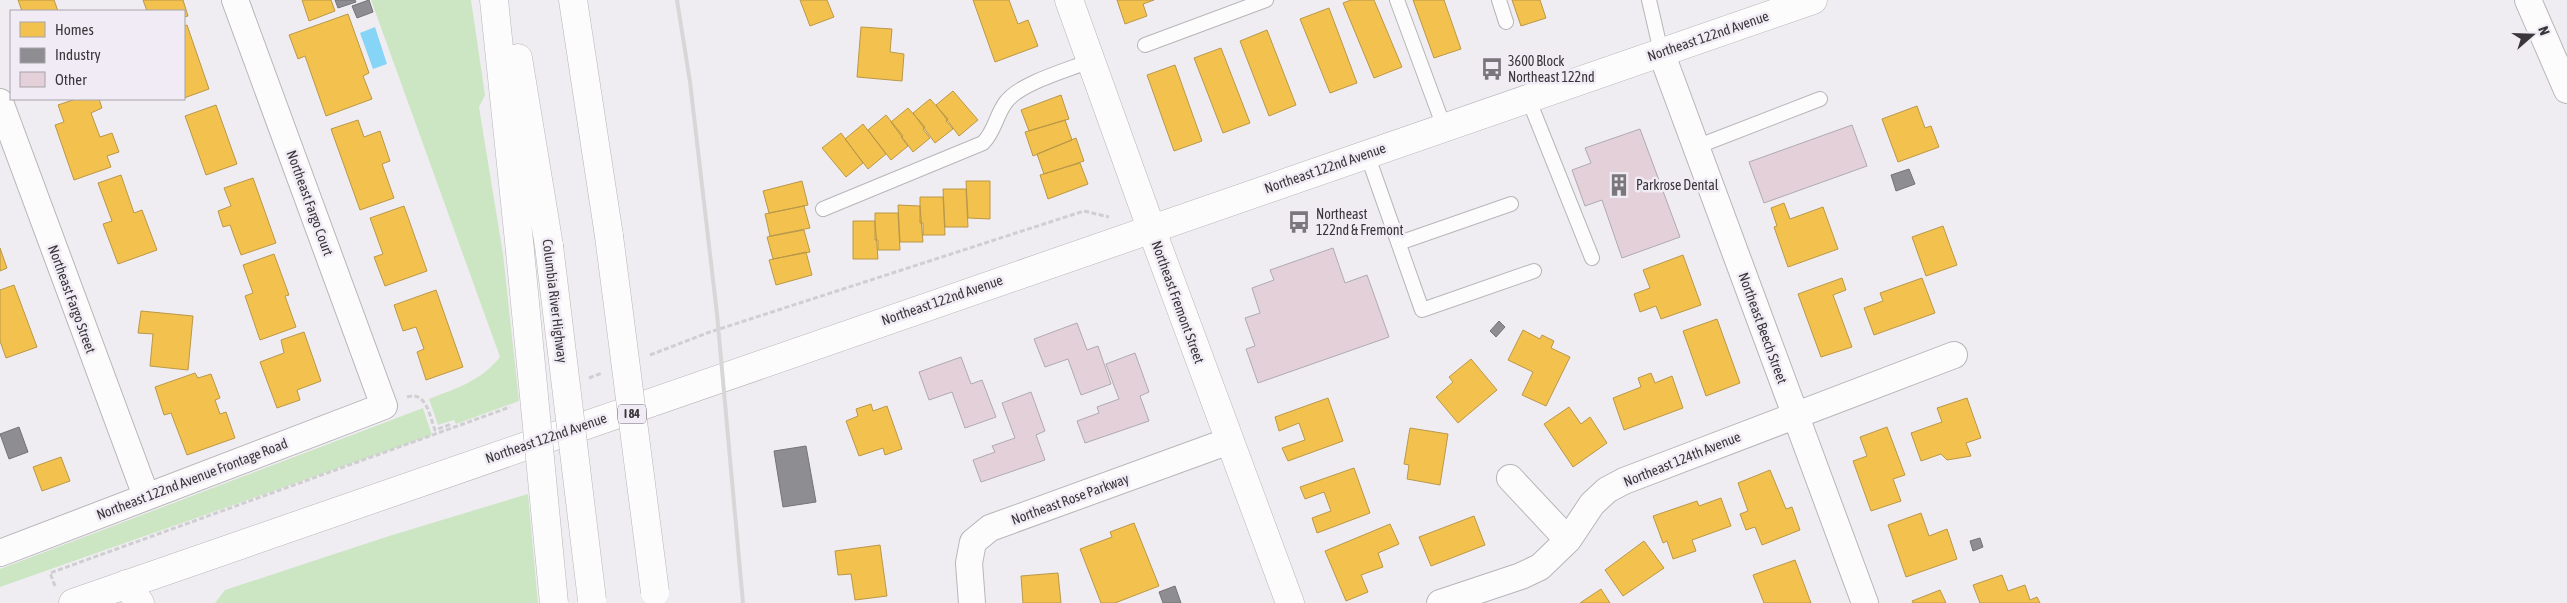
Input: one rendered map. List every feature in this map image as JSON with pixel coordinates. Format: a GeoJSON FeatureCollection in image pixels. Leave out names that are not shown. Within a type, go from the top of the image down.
{"type":"FeatureCollection","features":[{"type":"Feature","properties":{"kind":"main road"},"geometry":{"type":"LineString","coordinates":[[494,0],[514,171],[554,603]]}},
{"type":"Feature","properties":{"kind":"main road","name":"Columbia River Highway"},"geometry":{"type":"LineString","coordinates":[[508,0],[549,246],[592,601]]}},
{"type":"Feature","properties":{"kind":"main road","name":"I 84"},"geometry":{"type":"LineString","coordinates":[[573,0],[609,236],[656,598]]}},
{"type":"Feature","properties":{"kind":"main road","name":"Northeast Fremont Street"},"geometry":{"type":"LineString","coordinates":[[1069,0],[1229,441],[1290,603]]}},
{"type":"Feature","properties":{"kind":"main road","name":"Northeast 122nd Avenue"},"geometry":{"type":"LineString","coordinates":[[73,603],[132,597],[1151,228],[1813,0]]}},
{"type":"Feature","properties":{"kind":"street","name":"Northeast Fargo Court"},"geometry":{"type":"LineString","coordinates":[[236,0],[384,406]]}},
{"type":"Feature","properties":{"kind":"street"},"geometry":{"type":"LineString","coordinates":[[2528,0],[2567,90]]}},
{"type":"Feature","properties":{"kind":"street","name":"Northeast Beech Street"},"geometry":{"type":"LineString","coordinates":[[1661,52],[1865,603]]}},
{"type":"Feature","properties":{"kind":"street","name":"Northeast Fargo Street"},"geometry":{"type":"LineString","coordinates":[[0,102],[146,496]]}},
{"type":"Feature","properties":{"kind":"street","name":"Northeast 124th Avenue"},"geometry":{"type":"LineString","coordinates":[[1440,603],[1521,576],[1540,567],[1568,540],[1592,504],[1607,490],[1624,481],[1954,355]]}},
{"type":"Feature","properties":{"kind":"street","name":"Northeast 122nd Avenue Frontage Road"},"geometry":{"type":"LineString","coordinates":[[0,553],[384,406]]}},
{"type":"Feature","properties":{"kind":"street","name":"Northeast Rose Parkway"},"geometry":{"type":"LineString","coordinates":[[972,603],[969,563],[973,542],[990,528],[1229,441]]}},
{"type":"Feature","properties":{"kind":"street"},"geometry":{"type":"LineString","coordinates":[[1510,478],[1568,540]]}},
{"type":"Feature","properties":{"kind":"lane"},"geometry":{"type":"LineString","coordinates":[[1146,45],[1266,0]]}},
{"type":"Feature","properties":{"kind":"lane"},"geometry":{"type":"LineString","coordinates":[[1397,0],[1444,127]]}},
{"type":"Feature","properties":{"kind":"lane"},"geometry":{"type":"LineString","coordinates":[[1499,0],[1506,22]]}},
{"type":"Feature","properties":{"kind":"lane"},"geometry":{"type":"LineString","coordinates":[[1649,0],[1661,52]]}},
{"type":"Feature","properties":{"kind":"lane"},"geometry":{"type":"LineString","coordinates":[[823,209],[983,143],[991,135],[1004,104],[1013,93],[1090,61]]}},
{"type":"Feature","properties":{"kind":"lane"},"geometry":{"type":"LineString","coordinates":[[1528,98],[1592,258]]}},
{"type":"Feature","properties":{"kind":"lane"},"geometry":{"type":"LineString","coordinates":[[1696,147],[1820,99]]}},
{"type":"Feature","properties":{"kind":"lane"},"geometry":{"type":"LineString","coordinates":[[1368,154],[1422,310],[1534,271]]}},
{"type":"Feature","properties":{"kind":"lane"},"geometry":{"type":"LineString","coordinates":[[1399,243],[1511,204]]}},
{"type":"Feature","properties":{"kind":"path"},"geometry":{"type":"LineString","coordinates":[[384,406],[411,396],[419,396],[424,401],[434,430],[449,425],[450,429]]}},
{"type":"Feature","properties":{"kind":"green space"},"geometry":{"type":"Polygon","coordinates":[[[371,0],[471,0],[485,95],[479,107],[503,254],[519,401],[456,424],[454,420],[438,425],[429,399],[476,378],[500,357],[371,0]]]}},
{"type":"Feature","properties":{"kind":"green space"},"geometry":{"type":"Polygon","coordinates":[[[423,408],[432,435],[0,587],[0,569],[423,408]]]}},
{"type":"Feature","properties":{"kind":"green space"},"geometry":{"type":"Polygon","coordinates":[[[528,494],[538,603],[215,603],[225,590],[389,536],[528,494]]]}},
{"type":"Feature","properties":{"kind":"water"},"geometry":{"type":"Polygon","coordinates":[[[375,27],[387,64],[373,69],[360,33],[375,27]]]}},
{"type":"Feature","properties":{"kind":"building: Homes"},"geometry":{"type":"Polygon","coordinates":[[[18,0],[54,0],[58,10],[22,10],[18,0]]]}},
{"type":"Feature","properties":{"kind":"building: Homes"},"geometry":{"type":"Polygon","coordinates":[[[143,0],[183,0],[188,16],[185,17],[185,10],[147,10],[143,0]]]}},
{"type":"Feature","properties":{"kind":"building: Homes"},"geometry":{"type":"Polygon","coordinates":[[[302,0],[331,0],[335,11],[309,21],[302,0]]]}},
{"type":"Feature","properties":{"kind":"building: Homes"},"geometry":{"type":"Polygon","coordinates":[[[800,0],[827,0],[834,17],[810,26],[800,0]]]}},
{"type":"Feature","properties":{"kind":"building: Homes"},"geometry":{"type":"Polygon","coordinates":[[[973,0],[1009,0],[1018,24],[1028,20],[1038,46],[995,62],[973,0]]]}},
{"type":"Feature","properties":{"kind":"building: Homes"},"geometry":{"type":"Polygon","coordinates":[[[1117,0],[1154,0],[1143,4],[1147,16],[1125,24],[1117,0]]]}},
{"type":"Feature","properties":{"kind":"building: Homes"},"geometry":{"type":"Polygon","coordinates":[[[1351,0],[1374,0],[1402,67],[1374,78],[1343,3],[1351,0]]]}},
{"type":"Feature","properties":{"kind":"building: Homes"},"geometry":{"type":"Polygon","coordinates":[[[1413,0],[1444,0],[1461,49],[1434,58],[1413,0]]]}},
{"type":"Feature","properties":{"kind":"building: Homes"},"geometry":{"type":"Polygon","coordinates":[[[1512,0],[1540,0],[1546,18],[1521,26],[1512,0]]]}},
{"type":"Feature","properties":{"kind":"building: Homes"},"geometry":{"type":"Polygon","coordinates":[[[1329,8],[1357,83],[1330,93],[1300,19],[1329,8]]]}},
{"type":"Feature","properties":{"kind":"building: Homes"},"geometry":{"type":"Polygon","coordinates":[[[348,14],[369,73],[363,76],[372,99],[326,116],[305,56],[298,59],[289,35],[348,14]]]}},
{"type":"Feature","properties":{"kind":"building: Homes"},"geometry":{"type":"Polygon","coordinates":[[[187,25],[209,89],[185,98],[185,26],[187,25]]]}},
{"type":"Feature","properties":{"kind":"building: Homes"},"geometry":{"type":"Polygon","coordinates":[[[861,27],[892,29],[890,52],[904,54],[902,81],[857,77],[861,27]]]}},
{"type":"Feature","properties":{"kind":"building: Homes"},"geometry":{"type":"Polygon","coordinates":[[[1267,30],[1296,105],[1269,116],[1240,41],[1267,30]]]}},
{"type":"Feature","properties":{"kind":"building: Homes"},"geometry":{"type":"Polygon","coordinates":[[[1221,48],[1250,123],[1223,133],[1194,58],[1221,48]]]}},
{"type":"Feature","properties":{"kind":"building: Homes"},"geometry":{"type":"Polygon","coordinates":[[[1175,65],[1202,141],[1174,151],[1147,75],[1175,65]]]}},
{"type":"Feature","properties":{"kind":"building: Homes"},"geometry":{"type":"Polygon","coordinates":[[[953,91],[978,120],[959,136],[936,105],[953,91]]]}},
{"type":"Feature","properties":{"kind":"building: Homes"},"geometry":{"type":"Polygon","coordinates":[[[1061,95],[1069,119],[1029,131],[1021,110],[1061,95]]]}},
{"type":"Feature","properties":{"kind":"building: Homes"},"geometry":{"type":"Polygon","coordinates":[[[930,99],[948,119],[946,121],[953,129],[935,143],[913,113],[930,99]]]}},
{"type":"Feature","properties":{"kind":"building: Homes"},"geometry":{"type":"Polygon","coordinates":[[[73,100],[99,100],[102,108],[91,113],[100,137],[112,133],[119,152],[107,156],[111,167],[74,180],[55,125],[64,122],[58,105],[73,100]]]}},
{"type":"Feature","properties":{"kind":"building: Homes"},"geometry":{"type":"Polygon","coordinates":[[[216,105],[237,164],[206,175],[185,116],[216,105]]]}},
{"type":"Feature","properties":{"kind":"building: Homes"},"geometry":{"type":"Polygon","coordinates":[[[1917,106],[1925,128],[1931,126],[1939,147],[1898,162],[1882,119],[1917,106]]]}},
{"type":"Feature","properties":{"kind":"building: Homes"},"geometry":{"type":"Polygon","coordinates":[[[908,108],[925,127],[923,129],[930,138],[913,152],[891,122],[908,108]]]}},
{"type":"Feature","properties":{"kind":"building: Homes"},"geometry":{"type":"Polygon","coordinates":[[[886,115],[903,136],[901,137],[908,146],[891,160],[868,130],[886,115]]]}},
{"type":"Feature","properties":{"kind":"building: Homes"},"geometry":{"type":"Polygon","coordinates":[[[358,120],[364,137],[380,131],[390,161],[382,164],[394,198],[360,210],[331,129],[358,120]]]}},
{"type":"Feature","properties":{"kind":"building: Homes"},"geometry":{"type":"Polygon","coordinates":[[[1065,120],[1072,140],[1033,156],[1025,132],[1065,120]]]}},
{"type":"Feature","properties":{"kind":"building: Homes"},"geometry":{"type":"Polygon","coordinates":[[[863,124],[886,154],[868,169],[845,139],[863,124]]]}},
{"type":"Feature","properties":{"kind":"building: Homes"},"geometry":{"type":"Polygon","coordinates":[[[841,133],[863,163],[846,177],[822,148],[841,133]]]}},
{"type":"Feature","properties":{"kind":"building: Homes"},"geometry":{"type":"Polygon","coordinates":[[[1076,138],[1084,161],[1044,174],[1037,154],[1076,138]]]}},
{"type":"Feature","properties":{"kind":"building: Homes"},"geometry":{"type":"Polygon","coordinates":[[[1080,163],[1088,184],[1048,199],[1040,175],[1080,163]]]}},
{"type":"Feature","properties":{"kind":"building: Homes"},"geometry":{"type":"Polygon","coordinates":[[[121,175],[134,213],[142,210],[157,250],[118,264],[103,224],[112,221],[98,183],[121,175]]]}},
{"type":"Feature","properties":{"kind":"building: Homes"},"geometry":{"type":"Polygon","coordinates":[[[253,178],[276,243],[241,255],[230,225],[223,227],[218,211],[231,206],[224,188],[253,178]]]}},
{"type":"Feature","properties":{"kind":"building: Homes"},"geometry":{"type":"Polygon","coordinates":[[[802,181],[808,205],[769,213],[763,191],[802,181]]]}},
{"type":"Feature","properties":{"kind":"building: Homes"},"geometry":{"type":"Polygon","coordinates":[[[966,181],[990,181],[990,219],[968,218],[966,181]]]}},
{"type":"Feature","properties":{"kind":"building: Homes"},"geometry":{"type":"Polygon","coordinates":[[[943,189],[966,189],[968,227],[945,227],[943,189]]]}},
{"type":"Feature","properties":{"kind":"building: Homes"},"geometry":{"type":"Polygon","coordinates":[[[920,197],[943,197],[945,235],[923,235],[923,223],[920,223],[920,197]]]}},
{"type":"Feature","properties":{"kind":"building: Homes"},"geometry":{"type":"Polygon","coordinates":[[[1784,203],[1790,219],[1823,207],[1838,249],[1788,267],[1774,227],[1777,226],[1771,208],[1784,203]]]}},
{"type":"Feature","properties":{"kind":"building: Homes"},"geometry":{"type":"Polygon","coordinates":[[[898,205],[920,206],[923,242],[900,242],[898,205]]]}},
{"type":"Feature","properties":{"kind":"building: Homes"},"geometry":{"type":"Polygon","coordinates":[[[404,206],[427,271],[385,286],[374,257],[383,254],[370,218],[404,206]]]}},
{"type":"Feature","properties":{"kind":"building: Homes"},"geometry":{"type":"Polygon","coordinates":[[[804,206],[810,228],[770,236],[765,214],[804,206]]]}},
{"type":"Feature","properties":{"kind":"building: Homes"},"geometry":{"type":"Polygon","coordinates":[[[875,213],[898,213],[900,250],[878,250],[878,240],[875,240],[875,213]]]}},
{"type":"Feature","properties":{"kind":"building: Homes"},"geometry":{"type":"Polygon","coordinates":[[[853,221],[875,221],[878,259],[853,259],[853,221]]]}},
{"type":"Feature","properties":{"kind":"building: Homes"},"geometry":{"type":"Polygon","coordinates":[[[1943,226],[1957,265],[1926,276],[1912,237],[1943,226]]]}},
{"type":"Feature","properties":{"kind":"building: Homes"},"geometry":{"type":"Polygon","coordinates":[[[804,230],[810,252],[773,259],[767,237],[804,230]]]}},
{"type":"Feature","properties":{"kind":"building: Homes"},"geometry":{"type":"Polygon","coordinates":[[[0,248],[7,268],[0,271],[0,248]]]}},
{"type":"Feature","properties":{"kind":"building: Homes"},"geometry":{"type":"Polygon","coordinates":[[[806,252],[812,275],[776,285],[769,260],[806,252]]]}},
{"type":"Feature","properties":{"kind":"building: Homes"},"geometry":{"type":"Polygon","coordinates":[[[274,254],[289,295],[285,296],[296,327],[260,340],[245,296],[253,293],[243,265],[274,254]]]}},
{"type":"Feature","properties":{"kind":"building: Homes"},"geometry":{"type":"Polygon","coordinates":[[[1683,255],[1701,305],[1661,319],[1656,306],[1640,312],[1634,294],[1650,288],[1643,270],[1683,255]]]}},
{"type":"Feature","properties":{"kind":"building: Homes"},"geometry":{"type":"Polygon","coordinates":[[[1842,278],[1846,290],[1833,295],[1852,347],[1821,357],[1798,294],[1842,278]]]}},
{"type":"Feature","properties":{"kind":"building: Homes"},"geometry":{"type":"Polygon","coordinates":[[[1922,278],[1935,313],[1874,335],[1864,308],[1883,301],[1880,293],[1922,278]]]}},
{"type":"Feature","properties":{"kind":"building: Homes"},"geometry":{"type":"Polygon","coordinates":[[[14,285],[37,347],[6,358],[0,341],[0,290],[14,285]]]}},
{"type":"Feature","properties":{"kind":"building: Homes"},"geometry":{"type":"Polygon","coordinates":[[[436,290],[463,367],[426,380],[417,352],[424,349],[416,327],[403,331],[394,305],[436,290]]]}},
{"type":"Feature","properties":{"kind":"building: Homes"},"geometry":{"type":"Polygon","coordinates":[[[141,311],[193,316],[188,370],[150,366],[153,334],[138,333],[141,311]]]}},
{"type":"Feature","properties":{"kind":"building: Homes"},"geometry":{"type":"Polygon","coordinates":[[[1717,319],[1740,383],[1706,396],[1683,331],[1717,319]]]}},
{"type":"Feature","properties":{"kind":"building: Homes"},"geometry":{"type":"Polygon","coordinates":[[[1523,330],[1540,339],[1542,335],[1554,341],[1551,348],[1570,357],[1546,406],[1522,395],[1533,372],[1508,360],[1523,330]]]}},
{"type":"Feature","properties":{"kind":"building: Homes"},"geometry":{"type":"Polygon","coordinates":[[[304,332],[321,381],[297,390],[300,400],[277,408],[260,362],[284,353],[281,340],[304,332]]]}},
{"type":"Feature","properties":{"kind":"building: Homes"},"geometry":{"type":"Polygon","coordinates":[[[1471,359],[1497,390],[1458,423],[1436,397],[1453,382],[1449,377],[1471,359]]]}},
{"type":"Feature","properties":{"kind":"building: Homes"},"geometry":{"type":"Polygon","coordinates":[[[195,373],[198,378],[211,374],[220,398],[215,400],[220,414],[226,412],[235,438],[187,455],[171,413],[164,415],[155,387],[195,373]]]}},
{"type":"Feature","properties":{"kind":"building: Homes"},"geometry":{"type":"Polygon","coordinates":[[[1651,373],[1655,383],[1672,376],[1683,408],[1624,430],[1613,398],[1641,387],[1638,378],[1651,373]]]}},
{"type":"Feature","properties":{"kind":"building: Homes"},"geometry":{"type":"Polygon","coordinates":[[[1328,398],[1343,441],[1288,461],[1282,448],[1305,440],[1299,423],[1279,431],[1275,417],[1328,398]]]}},
{"type":"Feature","properties":{"kind":"building: Homes"},"geometry":{"type":"Polygon","coordinates":[[[1967,398],[1981,438],[1966,443],[1971,456],[1947,460],[1941,454],[1921,461],[1911,433],[1942,422],[1937,408],[1967,398]]]}},
{"type":"Feature","properties":{"kind":"building: Homes"},"geometry":{"type":"Polygon","coordinates":[[[871,404],[873,411],[887,406],[902,449],[885,455],[883,448],[859,456],[846,421],[858,416],[856,409],[871,404]]]}},
{"type":"Feature","properties":{"kind":"building: Homes"},"geometry":{"type":"Polygon","coordinates":[[[1569,407],[1581,424],[1590,417],[1607,443],[1573,467],[1544,424],[1569,407]]]}},
{"type":"Feature","properties":{"kind":"building: Homes"},"geometry":{"type":"Polygon","coordinates":[[[1887,427],[1905,475],[1893,479],[1901,501],[1871,511],[1853,461],[1867,456],[1860,437],[1887,427]]]}},
{"type":"Feature","properties":{"kind":"building: Homes"},"geometry":{"type":"Polygon","coordinates":[[[1410,428],[1448,434],[1440,485],[1407,479],[1409,465],[1404,464],[1410,428]]]}},
{"type":"Feature","properties":{"kind":"building: Homes"},"geometry":{"type":"Polygon","coordinates":[[[61,457],[70,481],[42,491],[33,467],[61,457]]]}},
{"type":"Feature","properties":{"kind":"building: Homes"},"geometry":{"type":"Polygon","coordinates":[[[1354,468],[1370,513],[1317,533],[1312,518],[1331,511],[1324,492],[1305,499],[1300,487],[1354,468]]]}},
{"type":"Feature","properties":{"kind":"building: Homes"},"geometry":{"type":"Polygon","coordinates":[[[1770,470],[1786,509],[1792,507],[1800,530],[1762,545],[1755,527],[1746,530],[1740,514],[1748,511],[1738,483],[1770,470]]]}},
{"type":"Feature","properties":{"kind":"building: Homes"},"geometry":{"type":"Polygon","coordinates":[[[1721,498],[1731,526],[1692,540],[1696,551],[1673,559],[1667,541],[1663,543],[1653,516],[1697,501],[1699,506],[1721,498]]]}},
{"type":"Feature","properties":{"kind":"building: Homes"},"geometry":{"type":"Polygon","coordinates":[[[1921,513],[1929,536],[1947,529],[1957,559],[1906,577],[1888,525],[1921,513]]]}},
{"type":"Feature","properties":{"kind":"building: Homes"},"geometry":{"type":"Polygon","coordinates":[[[1474,516],[1485,545],[1431,566],[1419,537],[1474,516]]]}},
{"type":"Feature","properties":{"kind":"building: Homes"},"geometry":{"type":"Polygon","coordinates":[[[1134,523],[1159,586],[1115,603],[1101,603],[1080,549],[1112,537],[1110,532],[1134,523]]]}},
{"type":"Feature","properties":{"kind":"building: Homes"},"geometry":{"type":"Polygon","coordinates":[[[1390,524],[1399,544],[1378,553],[1383,567],[1361,575],[1368,592],[1346,601],[1325,551],[1390,524]]]}},
{"type":"Feature","properties":{"kind":"building: Homes"},"geometry":{"type":"Polygon","coordinates":[[[1644,541],[1664,568],[1623,596],[1605,570],[1644,541]]]}},
{"type":"Feature","properties":{"kind":"building: Homes"},"geometry":{"type":"Polygon","coordinates":[[[880,545],[887,596],[855,600],[851,574],[838,575],[835,551],[880,545]]]}},
{"type":"Feature","properties":{"kind":"building: Homes"},"geometry":{"type":"Polygon","coordinates":[[[1795,560],[1811,603],[1764,603],[1753,575],[1795,560]]]}},
{"type":"Feature","properties":{"kind":"building: Homes"},"geometry":{"type":"Polygon","coordinates":[[[1058,573],[1061,603],[1023,603],[1021,576],[1058,573]]]}},
{"type":"Feature","properties":{"kind":"building: Homes"},"geometry":{"type":"Polygon","coordinates":[[[2002,575],[2008,591],[2025,585],[2030,600],[2037,597],[2040,603],[1980,603],[1973,585],[2002,575]]]}},
{"type":"Feature","properties":{"kind":"building: Homes"},"geometry":{"type":"Polygon","coordinates":[[[1601,589],[1610,603],[1580,603],[1601,589]]]}},
{"type":"Feature","properties":{"kind":"building: Homes"},"geometry":{"type":"Polygon","coordinates":[[[1940,590],[1946,603],[1913,603],[1912,601],[1940,590]]]}},
{"type":"Feature","properties":{"kind":"building: Industry"},"geometry":{"type":"Polygon","coordinates":[[[335,0],[355,0],[356,2],[338,8],[335,0]]]}},
{"type":"Feature","properties":{"kind":"building: Industry"},"geometry":{"type":"Polygon","coordinates":[[[369,0],[373,12],[357,18],[352,6],[369,0]]]}},
{"type":"Feature","properties":{"kind":"building: Industry"},"geometry":{"type":"Polygon","coordinates":[[[1909,169],[1915,184],[1896,191],[1891,175],[1909,169]]]}},
{"type":"Feature","properties":{"kind":"building: Industry"},"geometry":{"type":"Polygon","coordinates":[[[1499,321],[1505,327],[1496,337],[1490,331],[1499,321]]]}},
{"type":"Feature","properties":{"kind":"building: Industry"},"geometry":{"type":"Polygon","coordinates":[[[19,427],[28,452],[9,459],[0,434],[19,427]]]}},
{"type":"Feature","properties":{"kind":"building: Industry"},"geometry":{"type":"Polygon","coordinates":[[[806,446],[816,502],[783,507],[774,451],[806,446]]]}},
{"type":"Feature","properties":{"kind":"building: Industry"},"geometry":{"type":"Polygon","coordinates":[[[1980,538],[1983,547],[1973,551],[1970,541],[1980,538]]]}},
{"type":"Feature","properties":{"kind":"building: Industry"},"geometry":{"type":"Polygon","coordinates":[[[1175,586],[1181,603],[1163,603],[1159,592],[1175,586]]]}},
{"type":"Feature","properties":{"kind":"building: Other"},"geometry":{"type":"Polygon","coordinates":[[[1852,125],[1867,166],[1764,203],[1749,162],[1852,125]]]}},
{"type":"Feature","properties":{"kind":"building: Other","name":"Parkrose Dental"},"geometry":{"type":"Polygon","coordinates":[[[1640,129],[1680,237],[1622,258],[1602,200],[1585,206],[1572,170],[1591,163],[1585,148],[1640,129]]]}},
{"type":"Feature","properties":{"kind":"building: Other"},"geometry":{"type":"Polygon","coordinates":[[[1333,248],[1345,283],[1367,275],[1389,337],[1258,383],[1246,349],[1255,346],[1245,318],[1260,313],[1252,288],[1274,280],[1270,270],[1333,248]]]}},
{"type":"Feature","properties":{"kind":"building: Other"},"geometry":{"type":"Polygon","coordinates":[[[1077,323],[1087,350],[1098,346],[1111,384],[1081,395],[1068,359],[1045,367],[1034,339],[1077,323]]]}},
{"type":"Feature","properties":{"kind":"building: Other"},"geometry":{"type":"Polygon","coordinates":[[[1135,353],[1149,392],[1140,396],[1149,421],[1085,443],[1077,421],[1099,413],[1097,407],[1119,399],[1106,364],[1135,353]]]}},
{"type":"Feature","properties":{"kind":"building: Other"},"geometry":{"type":"Polygon","coordinates":[[[961,357],[971,384],[982,380],[996,417],[965,428],[952,392],[929,400],[919,372],[961,357]]]}},
{"type":"Feature","properties":{"kind":"building: Other"},"geometry":{"type":"Polygon","coordinates":[[[1031,392],[1045,431],[1036,435],[1045,460],[981,482],[973,460],[995,452],[992,446],[1015,438],[1002,403],[1031,392]]]}},
{"type":"Feature","properties":{"kind":"railway"},"geometry":{"type":"LineString","coordinates":[[677,0],[690,82],[717,314],[743,603]]}},
{"type":"Feature","properties":{"kind":"place","name":"3600 Block Northeast 122nd"},"geometry":{"type":"Point","coordinates":[1492,69]}},
{"type":"Feature","properties":{"kind":"place","name":"Parkrose Dental"},"geometry":{"type":"Point","coordinates":[1619,185]}},
{"type":"Feature","properties":{"kind":"place","name":"Northeast 122nd & Fremont"},"geometry":{"type":"Point","coordinates":[1299,222]}}]}
